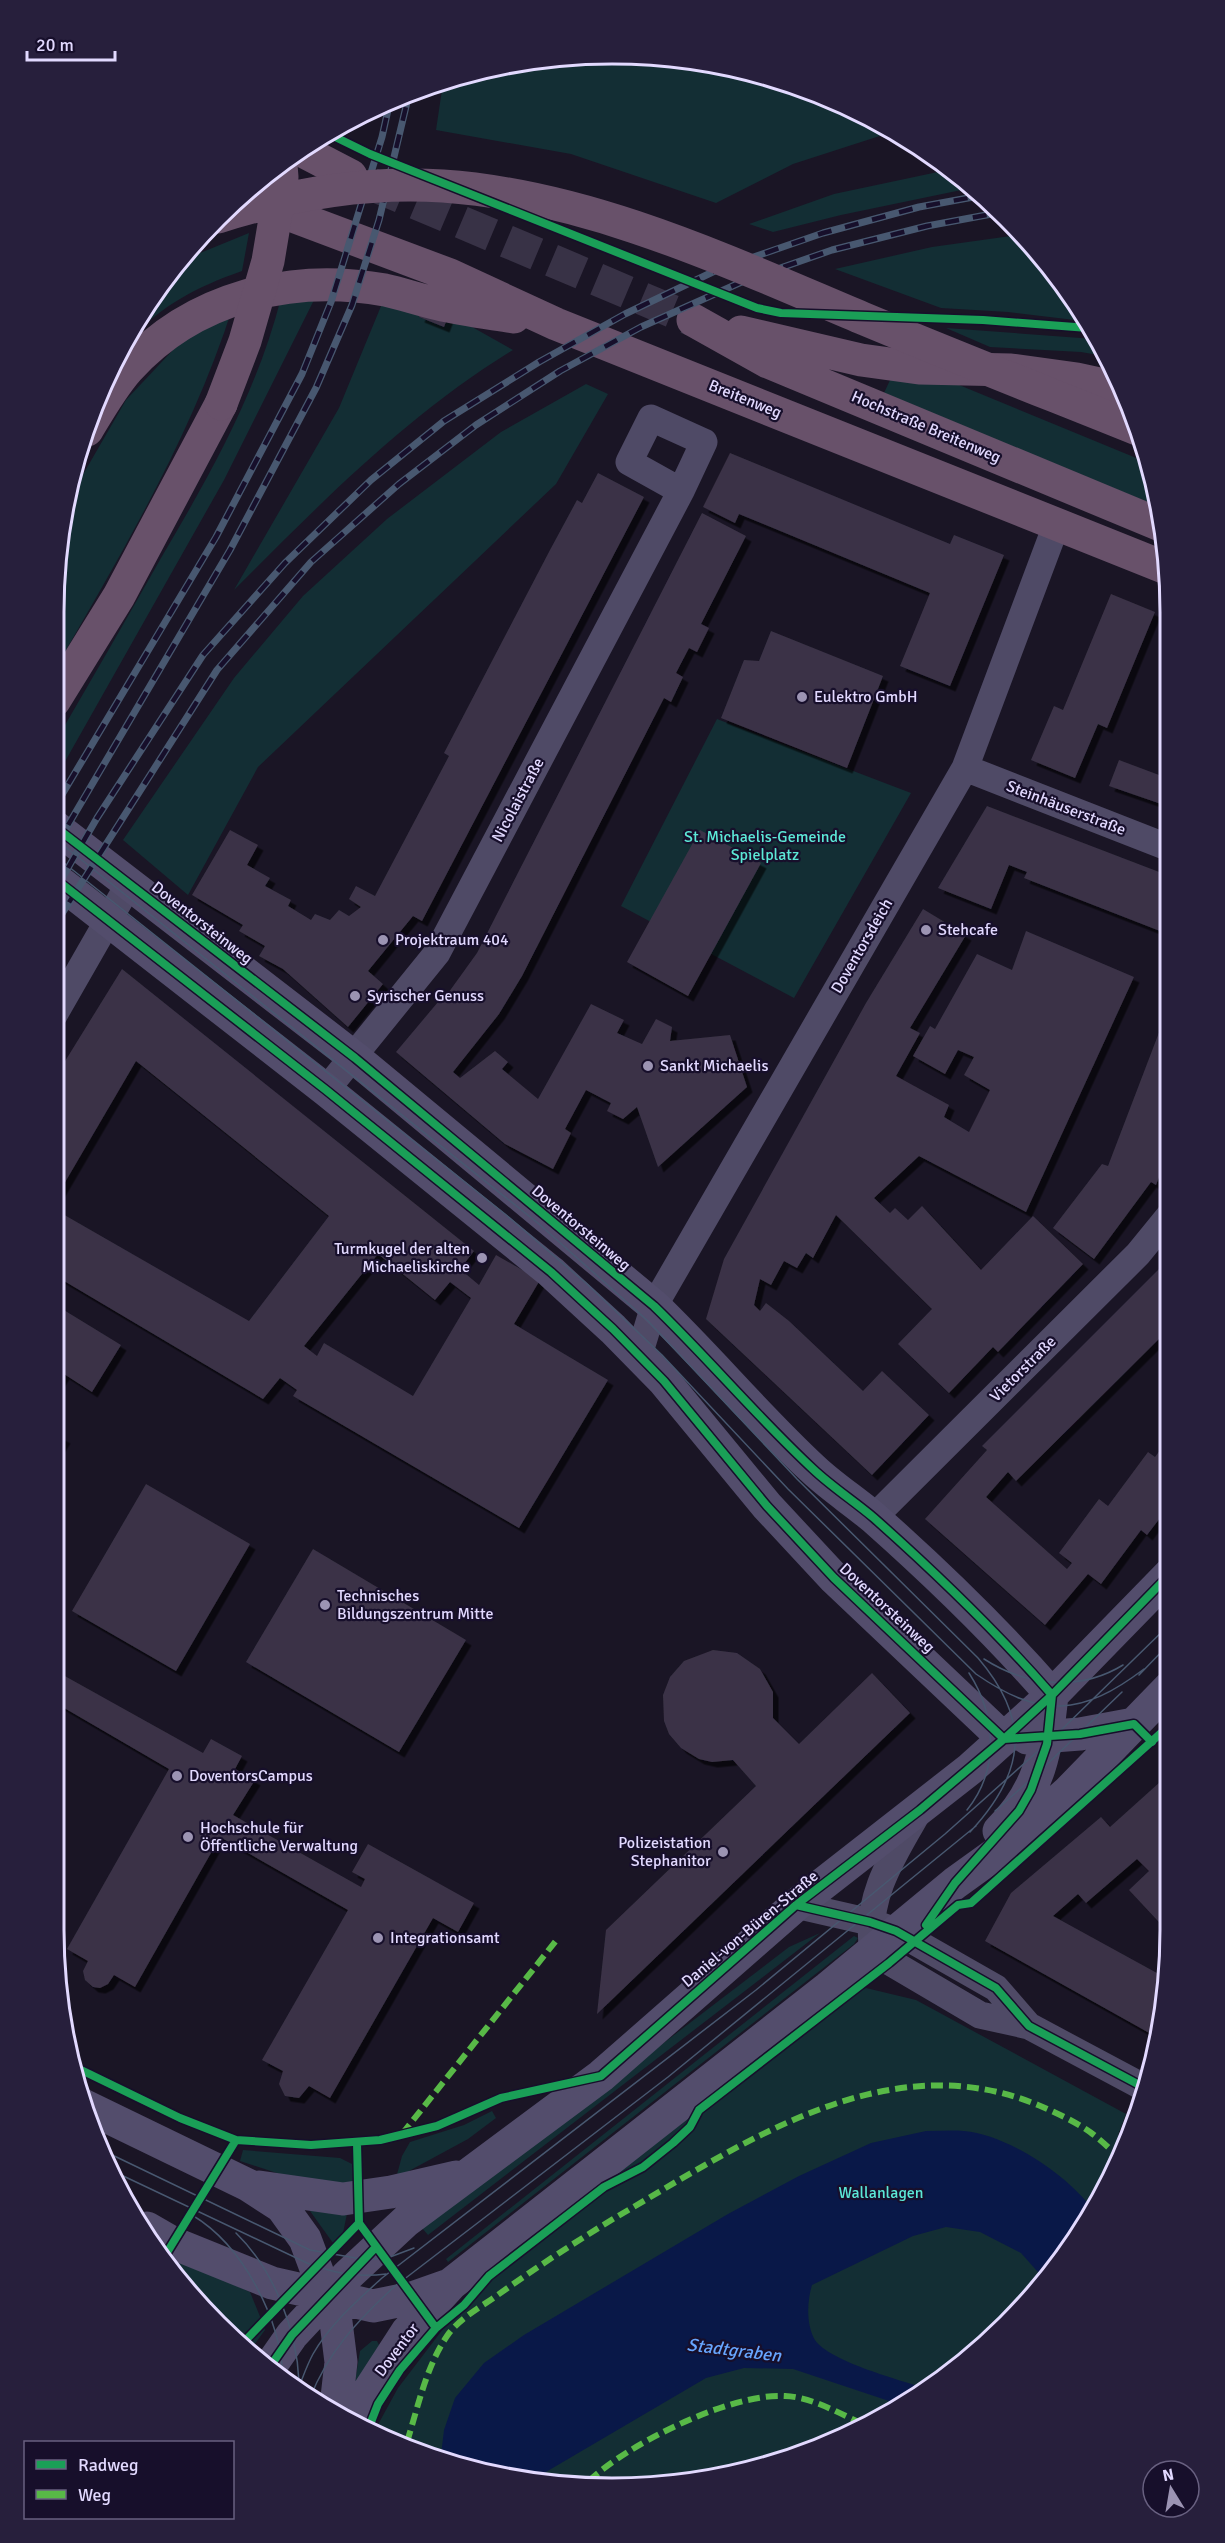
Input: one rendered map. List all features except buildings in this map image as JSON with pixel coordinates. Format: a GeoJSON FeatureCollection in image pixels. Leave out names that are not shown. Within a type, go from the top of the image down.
{"type":"FeatureCollection","features":[{"type":"Feature","properties":{"kind":"highway"},"geometry":{"type":"LineString","coordinates":[[311,155],[347,174]]}},
{"type":"Feature","properties":{"kind":"highway"},"geometry":{"type":"LineString","coordinates":[[64,685],[119,596],[221,404],[245,341],[268,261],[282,176]]}},
{"type":"Feature","properties":{"kind":"highway"},"geometry":{"type":"LineString","coordinates":[[241,210],[262,203],[321,192],[376,187],[442,186],[503,194],[563,207],[649,232],[1127,425]]}},
{"type":"Feature","properties":{"kind":"highway","name":"Breitenweg"},"geometry":{"type":"LineString","coordinates":[[251,200],[450,275],[556,324],[1158,565]]}},
{"type":"Feature","properties":{"kind":"highway"},"geometry":{"type":"LineString","coordinates":[[109,396],[126,370],[181,322],[219,303],[252,294],[314,284],[384,290],[440,304],[556,324]]}},
{"type":"Feature","properties":{"kind":"highway","name":"Hochstraße Breitenweg"},"geometry":{"type":"LineString","coordinates":[[1112,386],[1077,379],[1011,370],[919,368],[861,360],[807,349],[693,320],[768,362],[1153,522]]}},
{"type":"Feature","properties":{"kind":"main road","name":"Doventorsteinweg"},"geometry":{"type":"LineString","coordinates":[[64,834],[355,1058],[654,1306],[699,1350],[726,1384],[815,1471],[873,1518],[1012,1650],[1052,1695]]}},
{"type":"Feature","properties":{"kind":"main road","name":"Doventorsteinweg"},"geometry":{"type":"LineString","coordinates":[[64,885],[326,1090],[551,1272],[664,1381],[767,1506],[834,1578],[1004,1739]]}},
{"type":"Feature","properties":{"kind":"main road","name":"Daniel-von-Büren-Straße"},"geometry":{"type":"LineString","coordinates":[[329,2296],[363,2260],[406,2221],[600,2076],[796,1905],[920,1810],[1004,1739],[1052,1695],[1160,1584]]}},
{"type":"Feature","properties":{"kind":"main road"},"geometry":{"type":"LineString","coordinates":[[956,1883],[1019,1811],[1037,1774],[1048,1737],[1052,1695]]}},
{"type":"Feature","properties":{"kind":"main road"},"geometry":{"type":"LineString","coordinates":[[156,2233],[173,2243],[272,2283],[373,2306],[412,2298],[451,2284],[880,1935],[1012,1842],[1069,1791],[1160,1697]]}},
{"type":"Feature","properties":{"kind":"main road"},"geometry":{"type":"LineString","coordinates":[[1004,1739],[1048,1737],[1134,1724]]}},
{"type":"Feature","properties":{"kind":"main road"},"geometry":{"type":"LineString","coordinates":[[95,2111],[248,2185],[282,2207],[300,2231],[329,2296],[340,2342],[336,2404]]}},
{"type":"Feature","properties":{"kind":"main road"},"geometry":{"type":"LineString","coordinates":[[248,2185],[293,2194],[343,2199],[402,2190],[473,2172]]}},
{"type":"Feature","properties":{"kind":"main road","name":"Doventor"},"geometry":{"type":"LineString","coordinates":[[354,2414],[408,2332],[451,2284]]}},
{"type":"Feature","properties":{"kind":"main road"},"geometry":{"type":"LineString","coordinates":[[274,2361],[292,2336],[329,2296]]}},
{"type":"Feature","properties":{"kind":"street","name":"Nicolaistraße"},"geometry":{"type":"LineString","coordinates":[[326,1090],[355,1058],[437,953],[681,491]]}},
{"type":"Feature","properties":{"kind":"street","name":"Doventorsdeich"},"geometry":{"type":"LineString","coordinates":[[639,1355],[654,1306],[965,768],[1056,524]]}},
{"type":"Feature","properties":{"kind":"street","name":"Steinhäuserstraße"},"geometry":{"type":"LineString","coordinates":[[965,768],[1160,844]]}},
{"type":"Feature","properties":{"kind":"street"},"geometry":{"type":"LineString","coordinates":[[64,998],[129,884]]}},
{"type":"Feature","properties":{"kind":"street","name":"Vietorstraße"},"geometry":{"type":"LineString","coordinates":[[873,1518],[1124,1269],[1160,1226]]}},
{"type":"Feature","properties":{"kind":"street"},"geometry":{"type":"LineString","coordinates":[[880,1935],[877,1890],[920,1810]]}},
{"type":"Feature","properties":{"kind":"street"},"geometry":{"type":"LineString","coordinates":[[796,1905],[880,1935],[980,2015],[1029,2026],[1138,2084]]}},
{"type":"Feature","properties":{"kind":"green space"},"geometry":{"type":"Polygon","coordinates":[[[612,64],[684,69],[754,83],[822,106],[881,135],[793,164],[716,203],[571,154],[436,130],[442,92],[471,83],[541,69],[612,64]]]}},
{"type":"Feature","properties":{"kind":"green space"},"geometry":{"type":"Polygon","coordinates":[[[938,172],[961,190],[773,232],[749,224],[834,194],[938,172]]]}},
{"type":"Feature","properties":{"kind":"green space"},"geometry":{"type":"Polygon","coordinates":[[[249,233],[242,271],[181,298],[148,322],[178,279],[198,254],[249,233]]]}},
{"type":"Feature","properties":{"kind":"green space"},"geometry":{"type":"Polygon","coordinates":[[[1011,236],[1047,279],[1076,320],[1008,312],[941,308],[835,269],[932,247],[1011,236]]]}},
{"type":"Feature","properties":{"kind":"green space"},"geometry":{"type":"Polygon","coordinates":[[[386,294],[424,304],[419,317],[444,327],[449,314],[513,350],[437,402],[367,461],[234,590],[339,408],[386,294]]]}},
{"type":"Feature","properties":{"kind":"green space"},"geometry":{"type":"Polygon","coordinates":[[[281,298],[314,300],[224,480],[64,763],[64,727],[214,464],[245,400],[271,333],[281,298]]]}},
{"type":"Feature","properties":{"kind":"green space"},"geometry":{"type":"Polygon","coordinates":[[[233,306],[216,354],[176,448],[129,538],[64,653],[64,612],[69,541],[82,477],[126,400],[188,334],[233,306]]]}},
{"type":"Feature","properties":{"kind":"green space"},"geometry":{"type":"Polygon","coordinates":[[[946,328],[1087,338],[1096,355],[1081,352],[990,347],[946,328]]]}},
{"type":"Feature","properties":{"kind":"green space"},"geometry":{"type":"Polygon","coordinates":[[[891,378],[947,380],[1138,459],[1149,503],[884,393],[891,378]]]}},
{"type":"Feature","properties":{"kind":"green space"},"geometry":{"type":"Polygon","coordinates":[[[586,384],[608,394],[556,484],[258,767],[188,895],[123,840],[234,678],[303,596],[387,519],[501,432],[586,384]]]}},
{"type":"Feature","properties":{"kind":"green space","name":"St. Michaelis-Gemeinde Spielplatz"},"geometry":{"type":"Polygon","coordinates":[[[717,719],[911,793],[794,998],[621,906],[717,719]]]}},
{"type":"Feature","properties":{"kind":"green space"},"geometry":{"type":"Polygon","coordinates":[[[820,1933],[428,2235],[422,2228],[789,1947],[820,1933]]]}},
{"type":"Feature","properties":{"kind":"green space"},"geometry":{"type":"Polygon","coordinates":[[[854,1936],[858,1938],[854,1944],[448,2262],[446,2259],[854,1936]]]}},
{"type":"Feature","properties":{"kind":"green space","name":"Wallanlagen"},"geometry":{"type":"Polygon","coordinates":[[[866,1988],[916,2000],[1126,2114],[1118,2135],[1119,2140],[1104,2173],[1068,2235],[1025,2292],[974,2343],[917,2386],[855,2422],[822,2437],[754,2460],[684,2474],[612,2478],[541,2474],[471,2460],[403,2437],[378,2425],[398,2388],[482,2278],[843,1994],[866,1988]]]}},
{"type":"Feature","properties":{"kind":"green space"},"geometry":{"type":"Polygon","coordinates":[[[492,2111],[496,2118],[468,2139],[396,2178],[402,2156],[410,2142],[464,2125],[492,2111]]]}},
{"type":"Feature","properties":{"kind":"green space"},"geometry":{"type":"Polygon","coordinates":[[[243,2150],[340,2158],[352,2164],[354,2172],[352,2189],[289,2177],[240,2161],[243,2150]]]}},
{"type":"Feature","properties":{"kind":"green space"},"geometry":{"type":"Polygon","coordinates":[[[305,2204],[348,2209],[343,2233],[333,2243],[305,2204]]]}},
{"type":"Feature","properties":{"kind":"green space"},"geometry":{"type":"Polygon","coordinates":[[[176,2258],[250,2292],[261,2319],[245,2337],[200,2292],[175,2260],[176,2258]]]}},
{"type":"Feature","properties":{"kind":"green space"},"geometry":{"type":"Polygon","coordinates":[[[264,2325],[265,2330],[254,2345],[249,2341],[264,2325]]]}},
{"type":"Feature","properties":{"kind":"green space"},"geometry":{"type":"Polygon","coordinates":[[[372,2341],[377,2341],[380,2347],[359,2382],[355,2381],[360,2351],[372,2341]]]}},
{"type":"Feature","properties":{"kind":"water","name":"Stadtgraben"},"geometry":{"type":"Polygon","coordinates":[[[926,2131],[981,2134],[999,2140],[1036,2159],[1068,2183],[1087,2203],[1068,2235],[1039,2274],[1021,2253],[980,2232],[946,2227],[913,2236],[812,2285],[808,2313],[810,2327],[815,2340],[823,2348],[848,2362],[917,2386],[891,2402],[793,2369],[744,2368],[706,2378],[542,2474],[471,2460],[442,2451],[444,2430],[455,2398],[484,2363],[524,2335],[728,2214],[799,2176],[871,2143],[926,2131]]]}},
{"type":"Feature","properties":{"kind":"tunnel"},"geometry":{"type":"LineString","coordinates":[[371,184],[693,320]]}},
{"type":"Feature","properties":{"kind":"tram line"},"geometry":{"type":"LineString","coordinates":[[64,846],[539,1224],[648,1321],[797,1479],[978,1658],[995,1681],[1007,1703],[1014,1725],[1015,1746],[1011,1768],[1002,1789],[970,1832]]}},
{"type":"Feature","properties":{"kind":"tram line"},"geometry":{"type":"LineString","coordinates":[[64,863],[505,1214],[587,1284],[662,1355],[788,1489],[976,1674],[999,1689],[1021,1699],[1041,1705],[1061,1706],[1081,1703],[1101,1696],[1122,1685],[1144,1669]]}},
{"type":"Feature","properties":{"kind":"tram line"},"geometry":{"type":"LineString","coordinates":[[301,2381],[313,2354],[327,2333],[344,2313],[382,2278],[756,1990],[945,1834],[1055,1736],[1160,1634]]}},
{"type":"Feature","properties":{"kind":"tram line"},"geometry":{"type":"LineString","coordinates":[[1139,1675],[1160,1653]]}},
{"type":"Feature","properties":{"kind":"tram line"},"geometry":{"type":"LineString","coordinates":[[984,1659],[1017,1675],[1053,1682],[1089,1679],[1106,1674],[1123,1665]]}},
{"type":"Feature","properties":{"kind":"tram line"},"geometry":{"type":"LineString","coordinates":[[967,1810],[978,1794],[985,1777],[990,1742],[985,1706],[969,1673]]}},
{"type":"Feature","properties":{"kind":"tram line"},"geometry":{"type":"LineString","coordinates":[[995,1811],[1122,1692]]}},
{"type":"Feature","properties":{"kind":"tram line"},"geometry":{"type":"LineString","coordinates":[[314,2389],[345,2338],[394,2287],[668,2077],[976,1826]]}},
{"type":"Feature","properties":{"kind":"tram line"},"geometry":{"type":"LineString","coordinates":[[113,2155],[310,2250],[367,2260],[390,2257],[414,2248]]}},
{"type":"Feature","properties":{"kind":"tram line"},"geometry":{"type":"LineString","coordinates":[[122,2176],[307,2263],[346,2274],[386,2274]]}},
{"type":"Feature","properties":{"kind":"tram line"},"geometry":{"type":"LineString","coordinates":[[192,2215],[228,2245],[256,2286],[275,2332],[282,2367]]}},
{"type":"Feature","properties":{"kind":"tram line"},"geometry":{"type":"LineString","coordinates":[[236,2233],[262,2265],[281,2302],[294,2342],[299,2379]]}},
{"type":"Feature","properties":{"kind":"railway"},"geometry":{"type":"LineString","coordinates":[[64,832],[230,550],[316,388],[352,305],[379,220],[406,105]]}},
{"type":"Feature","properties":{"kind":"railway"},"geometry":{"type":"LineString","coordinates":[[64,791],[216,537],[302,374],[331,302],[387,113]]}},
{"type":"Feature","properties":{"kind":"railway"},"geometry":{"type":"LineString","coordinates":[[64,875],[97,818],[203,655],[285,563],[371,480],[444,421],[539,362],[625,314],[719,269],[823,233],[919,207],[971,198]]}},
{"type":"Feature","properties":{"kind":"railway"},"geometry":{"type":"LineString","coordinates":[[64,910],[217,670],[311,562],[399,484],[476,425],[560,371],[641,327],[746,280],[832,250],[927,226],[989,214]]}},
{"type":"Feature","properties":{"kind":"marked path"},"geometry":{"type":"LineString","coordinates":[[402,2134],[559,1937]]}},
{"type":"Feature","properties":{"kind":"marked path"},"geometry":{"type":"LineString","coordinates":[[408,2439],[433,2361],[447,2336],[462,2320],[613,2219],[712,2161],[763,2134],[816,2111],[870,2094],[925,2086],[981,2089],[1038,2105],[1064,2117],[1090,2132],[1113,2152]]}},
{"type":"Feature","properties":{"kind":"marked path"},"geometry":{"type":"LineString","coordinates":[[593,2477],[628,2452],[681,2424],[709,2412],[762,2397],[796,2397],[827,2407],[857,2421]]}},
{"type":"Feature","properties":{"kind":"cycle path"},"geometry":{"type":"LineString","coordinates":[[338,138],[370,154],[757,308],[781,313],[983,320],[1080,327]]}},
{"type":"Feature","properties":{"kind":"cycle path"},"geometry":{"type":"LineString","coordinates":[[64,834],[355,1058],[654,1306],[792,1449],[820,1476],[874,1518],[943,1582],[1010,1648],[1052,1695]]}},
{"type":"Feature","properties":{"kind":"cycle path"},"geometry":{"type":"LineString","coordinates":[[64,886],[326,1090],[551,1272],[613,1329],[664,1381],[767,1506],[834,1578],[1004,1739]]}},
{"type":"Feature","properties":{"kind":"cycle path"},"geometry":{"type":"LineString","coordinates":[[83,2071],[180,2118],[236,2140],[311,2145],[380,2140],[437,2126],[501,2098],[601,2076],[796,1905],[920,1810],[1004,1739],[1052,1695],[1160,1584]]}},
{"type":"Feature","properties":{"kind":"cycle path"},"geometry":{"type":"LineString","coordinates":[[926,1925],[955,1883],[1019,1811],[1031,1790],[1047,1744],[1052,1695]]}},
{"type":"Feature","properties":{"kind":"cycle path"},"geometry":{"type":"LineString","coordinates":[[1004,1739],[1080,1734],[1134,1724],[1152,1742]]}},
{"type":"Feature","properties":{"kind":"cycle path"},"geometry":{"type":"LineString","coordinates":[[371,2422],[378,2404],[400,2370],[436,2328],[464,2305],[489,2276],[604,2187],[643,2167],[690,2127],[699,2110],[889,1963],[958,1905],[971,1903],[1160,1734]]}},
{"type":"Feature","properties":{"kind":"cycle path"},"geometry":{"type":"LineString","coordinates":[[796,1905],[870,1922],[896,1931],[996,1988],[1029,2026],[1138,2084]]}},
{"type":"Feature","properties":{"kind":"cycle path"},"geometry":{"type":"LineString","coordinates":[[168,2250],[236,2140]]}},
{"type":"Feature","properties":{"kind":"cycle path"},"geometry":{"type":"LineString","coordinates":[[357,2143],[359,2223],[436,2328]]}},
{"type":"Feature","properties":{"kind":"cycle path"},"geometry":{"type":"LineString","coordinates":[[247,2339],[359,2223]]}},
{"type":"Feature","properties":{"kind":"cycle path"},"geometry":{"type":"LineString","coordinates":[[274,2361],[292,2335],[376,2247]]}},
{"type":"Feature","properties":{"kind":"place","name":"Eulektro GmbH"},"geometry":{"type":"Point","coordinates":[802,697]}},
{"type":"Feature","properties":{"kind":"place","name":"Stehcafe"},"geometry":{"type":"Point","coordinates":[926,930]}},
{"type":"Feature","properties":{"kind":"place","name":"Projektraum 404"},"geometry":{"type":"Point","coordinates":[383,940]}},
{"type":"Feature","properties":{"kind":"place","name":"Syrischer Genuss"},"geometry":{"type":"Point","coordinates":[355,996]}},
{"type":"Feature","properties":{"kind":"place","name":"Sankt Michaelis"},"geometry":{"type":"Point","coordinates":[648,1066]}},
{"type":"Feature","properties":{"kind":"place","name":"Turmkugel der alten Michaeliskirche"},"geometry":{"type":"Point","coordinates":[482,1258]}},
{"type":"Feature","properties":{"kind":"place","name":"Technisches Bildungszentrum Mitte"},"geometry":{"type":"Point","coordinates":[325,1605]}},
{"type":"Feature","properties":{"kind":"place","name":"DoventorsCampus"},"geometry":{"type":"Point","coordinates":[177,1776]}},
{"type":"Feature","properties":{"kind":"place","name":"Hochschule für Öffentliche Verwaltung"},"geometry":{"type":"Point","coordinates":[188,1837]}},
{"type":"Feature","properties":{"kind":"place","name":"Polizeistation Stephanitor"},"geometry":{"type":"Point","coordinates":[723,1852]}},
{"type":"Feature","properties":{"kind":"place","name":"Integrationsamt"},"geometry":{"type":"Point","coordinates":[378,1938]}}]}
